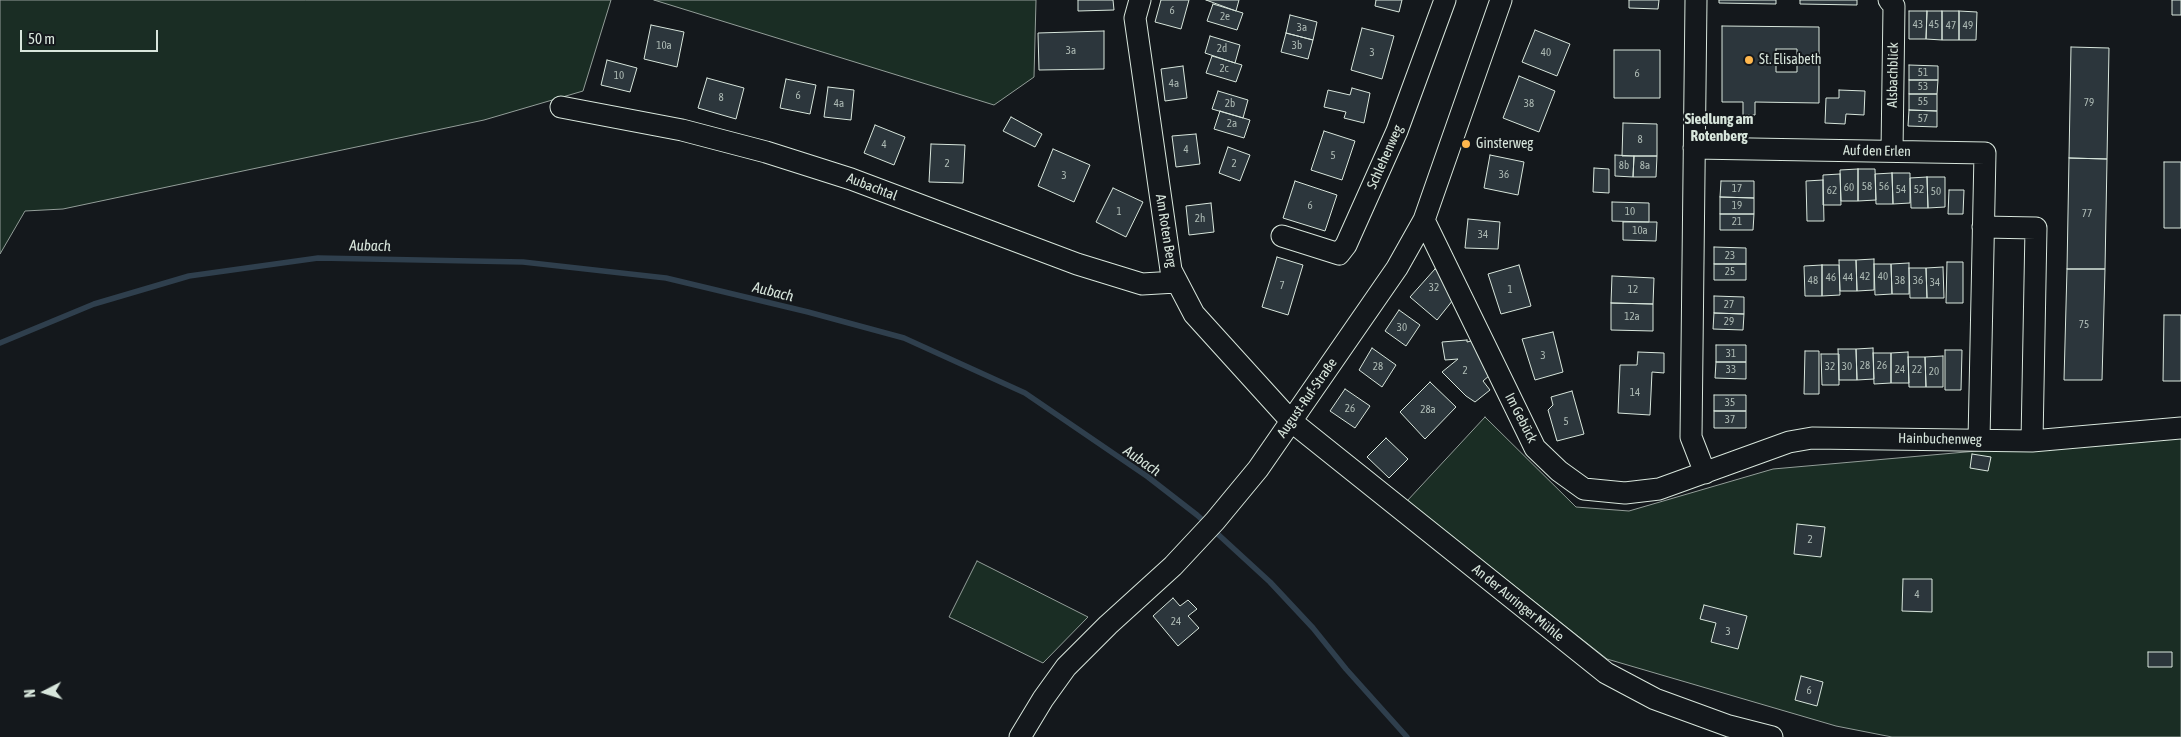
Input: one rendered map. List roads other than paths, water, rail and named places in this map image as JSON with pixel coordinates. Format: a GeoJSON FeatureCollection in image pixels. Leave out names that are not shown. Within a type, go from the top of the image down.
{"type":"FeatureCollection","features":[{"type":"Feature","properties":{"kind":"street","name":"Am Roten Berg"},"geometry":{"type":"LineString","coordinates":[[1140,0],[1135,18],[1171,270],[1194,314],[1291,421]]}},
{"type":"Feature","properties":{"kind":"street","name":"Schlehenweg"},"geometry":{"type":"LineString","coordinates":[[1282,236],[1339,254],[1342,250],[1397,131],[1445,0]]}},
{"type":"Feature","properties":{"kind":"street","name":"August-Ruf-Straße"},"geometry":{"type":"LineString","coordinates":[[1020,737],[1043,699],[1066,667],[1108,625],[1173,566],[1201,537],[1258,469],[1397,268],[1424,220],[1501,0]]}},
{"type":"Feature","properties":{"kind":"street"},"geometry":{"type":"LineString","coordinates":[[1696,0],[1691,437],[1705,473]]}},
{"type":"Feature","properties":{"kind":"street","name":"Alsbachblick"},"geometry":{"type":"LineString","coordinates":[[1889,0],[1894,6],[1892,151]]}},
{"type":"Feature","properties":{"kind":"street","name":"Aubachtal"},"geometry":{"type":"LineString","coordinates":[[562,107],[682,130],[766,152],[851,178],[1078,264],[1142,284],[1176,282]]}},
{"type":"Feature","properties":{"kind":"street","name":"Auf den Erlen"},"geometry":{"type":"LineString","coordinates":[[1694,148],[1985,153],[1979,440]]}},
{"type":"Feature","properties":{"kind":"street","name":"Im Gebück"},"geometry":{"type":"LineString","coordinates":[[1424,220],[1535,448],[1559,471],[1584,489],[1625,493],[1659,489],[1705,473]]}},
{"type":"Feature","properties":{"kind":"street"},"geometry":{"type":"LineString","coordinates":[[1984,227],[2036,228],[2032,441]]}},
{"type":"Feature","properties":{"kind":"street","name":"An der Auringer Mühle"},"geometry":{"type":"LineString","coordinates":[[1291,421],[1606,672],[1655,699],[1729,726],[1772,737]]}},
{"type":"Feature","properties":{"kind":"street","name":"Hainbuchenweg"},"geometry":{"type":"LineString","coordinates":[[1705,473],[1789,442],[1812,438],[2032,441],[2181,428]]}},
{"type":"Feature","properties":{"kind":"waterway","name":"Aubach"},"geometry":{"type":"LineString","coordinates":[[0,343],[94,304],[189,276],[318,258],[523,262],[666,278],[808,312],[904,338],[1025,393],[1148,477],[1197,515],[1270,582],[1313,628],[1346,669],[1407,737]]}},
{"type":"Feature","properties":{"kind":"place","name":"St. Elisabeth"},"geometry":{"type":"Point","coordinates":[1749,60]}},
{"type":"Feature","properties":{"kind":"place","name":"Ginsterweg"},"geometry":{"type":"Point","coordinates":[1466,144]}},
{"type":"Feature","properties":{"kind":"district","name":"Siedlung am Rotenberg"},"geometry":{"type":"Point","coordinates":[1719,128]}}]}
